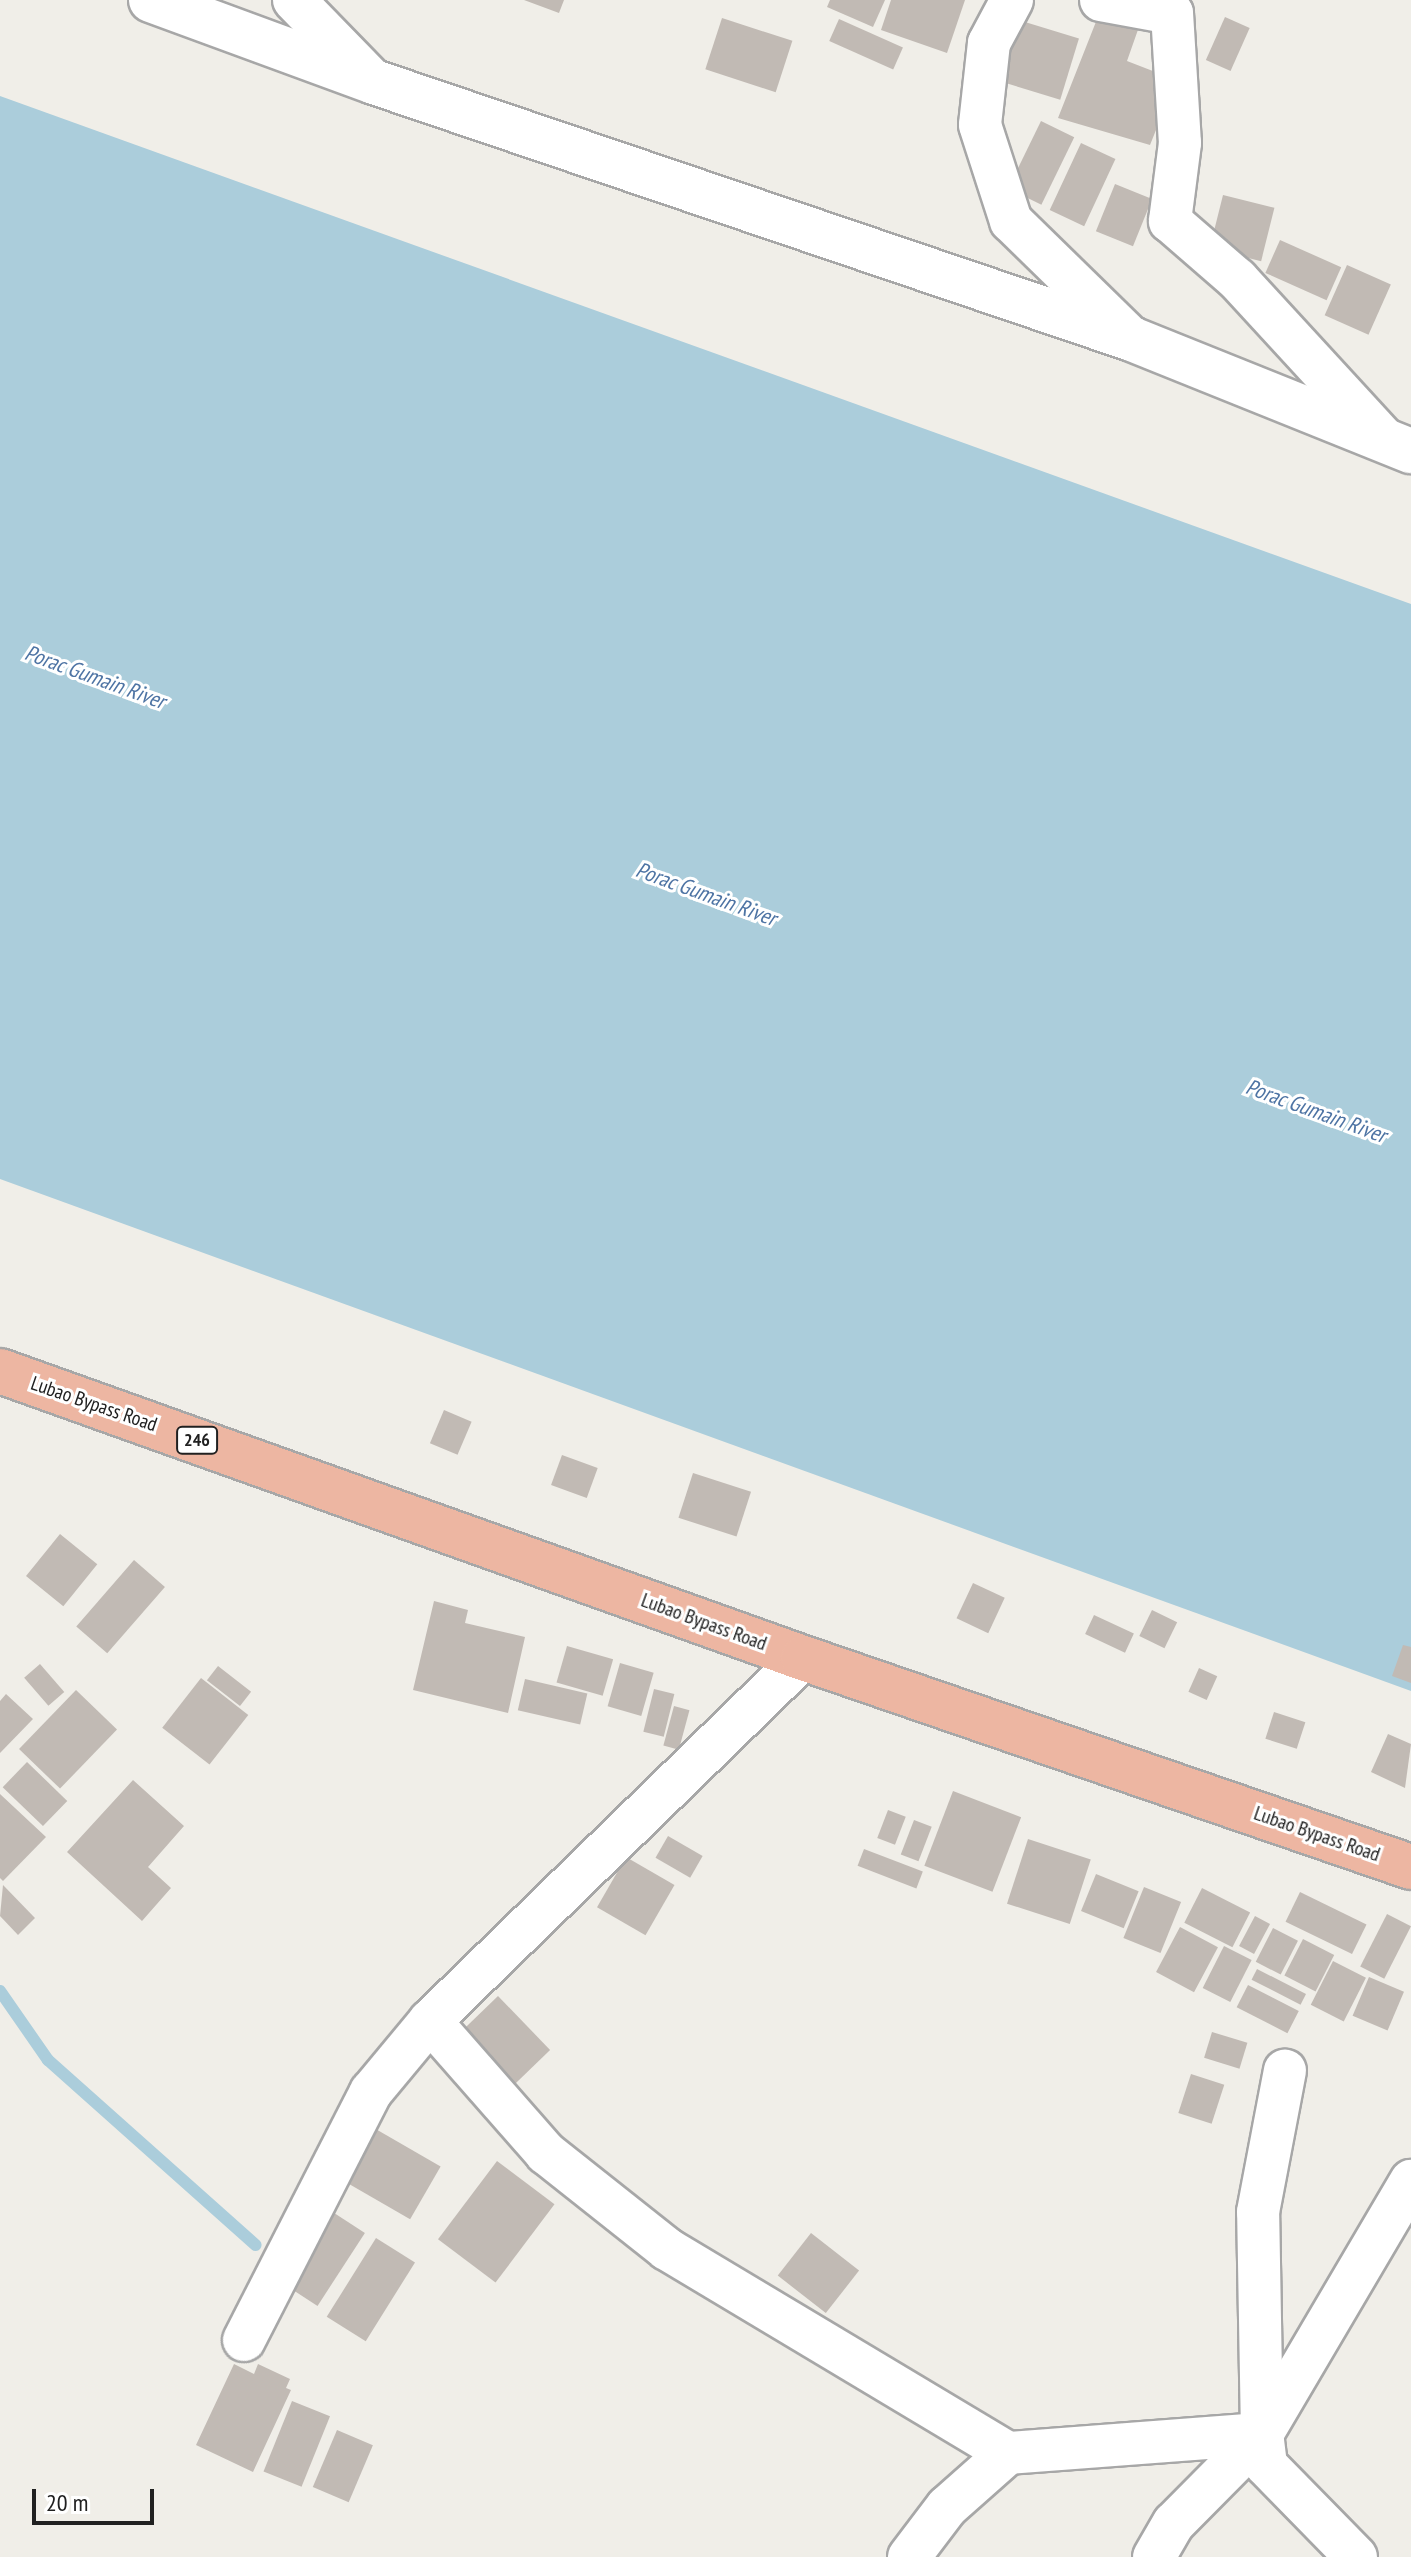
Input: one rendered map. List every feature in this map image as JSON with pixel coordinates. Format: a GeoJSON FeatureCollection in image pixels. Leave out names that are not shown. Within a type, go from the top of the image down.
{"type":"FeatureCollection","features":[{"type":"Feature","properties":{"kind":"highway","name":"Lubao Bypass Road"},"geometry":{"type":"LineString","coordinates":[[0,1371],[803,1658],[1411,1867]]}},
{"type":"Feature","properties":{"kind":"street"},"geometry":{"type":"LineString","coordinates":[[151,0],[374,82],[1132,339],[1397,445]]}},
{"type":"Feature","properties":{"kind":"street"},"geometry":{"type":"LineString","coordinates":[[294,0],[374,82]]}},
{"type":"Feature","properties":{"kind":"street"},"geometry":{"type":"LineString","coordinates":[[1012,0],[989,43],[980,125],[1011,221],[1132,339]]}},
{"type":"Feature","properties":{"kind":"street"},"geometry":{"type":"LineString","coordinates":[[1101,0],[1172,13],[1180,143],[1170,221],[1237,279],[1397,445]]}},
{"type":"Feature","properties":{"kind":"street"},"geometry":{"type":"LineString","coordinates":[[244,2340],[371,2092],[430,2021],[803,1658]]}},
{"type":"Feature","properties":{"kind":"street"},"geometry":{"type":"LineString","coordinates":[[430,2021],[546,2153],[667,2249],[1008,2453],[1262,2434]]}},
{"type":"Feature","properties":{"kind":"street"},"geometry":{"type":"LineString","coordinates":[[1285,2071],[1258,2212],[1262,2434],[1266,2465],[1356,2557]]}},
{"type":"Feature","properties":{"kind":"street"},"geometry":{"type":"LineString","coordinates":[[1154,2557],[1174,2523],[1262,2434],[1411,2181]]}},
{"type":"Feature","properties":{"kind":"street"},"geometry":{"type":"LineString","coordinates":[[909,2557],[947,2507],[1008,2453]]}},
{"type":"Feature","properties":{"kind":"water","name":"Porac Gumain River"},"geometry":{"type":"Polygon","coordinates":[[[0,96],[1411,604],[1411,1691],[0,1179],[0,96]]]}},
{"type":"Feature","properties":{"kind":"building"},"geometry":{"type":"Polygon","coordinates":[[[524,0],[564,0],[559,13],[524,0]]]}},
{"type":"Feature","properties":{"kind":"building"},"geometry":{"type":"Polygon","coordinates":[[[830,0],[885,0],[873,27],[827,7],[830,0]]]}},
{"type":"Feature","properties":{"kind":"building"},"geometry":{"type":"Polygon","coordinates":[[[891,0],[965,0],[947,53],[881,30],[891,0]]]}},
{"type":"Feature","properties":{"kind":"building"},"geometry":{"type":"Polygon","coordinates":[[[1101,9],[1140,24],[1127,61],[1176,80],[1150,145],[1058,118],[1101,9]]]}},
{"type":"Feature","properties":{"kind":"building"},"geometry":{"type":"Polygon","coordinates":[[[1225,17],[1250,28],[1231,71],[1206,60],[1225,17]]]}},
{"type":"Feature","properties":{"kind":"building"},"geometry":{"type":"Polygon","coordinates":[[[722,18],[792,41],[776,92],[705,69],[722,18]]]}},
{"type":"Feature","properties":{"kind":"building"},"geometry":{"type":"Polygon","coordinates":[[[1012,18],[1079,38],[1060,100],[993,79],[1012,18]]]}},
{"type":"Feature","properties":{"kind":"building"},"geometry":{"type":"Polygon","coordinates":[[[839,19],[903,47],[893,69],[829,41],[839,19]]]}},
{"type":"Feature","properties":{"kind":"building"},"geometry":{"type":"Polygon","coordinates":[[[1041,121],[1074,137],[1041,205],[1008,188],[1041,121]]]}},
{"type":"Feature","properties":{"kind":"building"},"geometry":{"type":"Polygon","coordinates":[[[1081,143],[1115,159],[1084,226],[1050,210],[1081,143]]]}},
{"type":"Feature","properties":{"kind":"building"},"geometry":{"type":"Polygon","coordinates":[[[1115,184],[1152,199],[1133,246],[1096,231],[1115,184]]]}},
{"type":"Feature","properties":{"kind":"building"},"geometry":{"type":"Polygon","coordinates":[[[1223,195],[1274,208],[1261,261],[1210,248],[1223,195]]]}},
{"type":"Feature","properties":{"kind":"building"},"geometry":{"type":"Polygon","coordinates":[[[1280,240],[1341,267],[1327,300],[1265,273],[1280,240]]]}},
{"type":"Feature","properties":{"kind":"building"},"geometry":{"type":"Polygon","coordinates":[[[1347,265],[1391,285],[1368,335],[1325,315],[1347,265]]]}},
{"type":"Feature","properties":{"kind":"building"},"geometry":{"type":"Polygon","coordinates":[[[444,1410],[472,1422],[458,1455],[430,1443],[444,1410]]]}},
{"type":"Feature","properties":{"kind":"building"},"geometry":{"type":"Polygon","coordinates":[[[562,1455],[598,1468],[587,1498],[551,1485],[562,1455]]]}},
{"type":"Feature","properties":{"kind":"building"},"geometry":{"type":"Polygon","coordinates":[[[693,1473],[751,1492],[736,1537],[678,1518],[693,1473]]]}},
{"type":"Feature","properties":{"kind":"building"},"geometry":{"type":"Polygon","coordinates":[[[60,1534],[97,1564],[63,1606],[26,1576],[60,1534]]]}},
{"type":"Feature","properties":{"kind":"building"},"geometry":{"type":"Polygon","coordinates":[[[134,1560],[165,1587],[107,1653],[76,1626],[134,1560]]]}},
{"type":"Feature","properties":{"kind":"building"},"geometry":{"type":"Polygon","coordinates":[[[973,1583],[1005,1598],[988,1633],[957,1618],[973,1583]]]}},
{"type":"Feature","properties":{"kind":"building"},"geometry":{"type":"Polygon","coordinates":[[[434,1601],[468,1610],[465,1623],[525,1637],[508,1713],[413,1690],[434,1601]]]}},
{"type":"Feature","properties":{"kind":"building"},"geometry":{"type":"Polygon","coordinates":[[[1152,1610],[1177,1622],[1164,1648],[1139,1636],[1152,1610]]]}},
{"type":"Feature","properties":{"kind":"building"},"geometry":{"type":"Polygon","coordinates":[[[1094,1615],[1134,1634],[1125,1653],[1085,1634],[1094,1615]]]}},
{"type":"Feature","properties":{"kind":"building"},"geometry":{"type":"Polygon","coordinates":[[[1403,1645],[1411,1647],[1411,1683],[1392,1676],[1403,1645]]]}},
{"type":"Feature","properties":{"kind":"building"},"geometry":{"type":"Polygon","coordinates":[[[567,1646],[613,1659],[603,1696],[557,1683],[567,1646]]]}},
{"type":"Feature","properties":{"kind":"building"},"geometry":{"type":"Polygon","coordinates":[[[620,1663],[654,1673],[641,1716],[608,1706],[620,1663]]]}},
{"type":"Feature","properties":{"kind":"building"},"geometry":{"type":"Polygon","coordinates":[[[40,1664],[64,1692],[48,1706],[24,1678],[40,1664]]]}},
{"type":"Feature","properties":{"kind":"building"},"geometry":{"type":"Polygon","coordinates":[[[218,1666],[251,1692],[240,1706],[207,1680],[218,1666]]]}},
{"type":"Feature","properties":{"kind":"building"},"geometry":{"type":"Polygon","coordinates":[[[1199,1668],[1217,1676],[1207,1700],[1188,1692],[1199,1668]]]}},
{"type":"Feature","properties":{"kind":"building"},"geometry":{"type":"Polygon","coordinates":[[[201,1678],[248,1715],[209,1765],[162,1728],[201,1678]]]}},
{"type":"Feature","properties":{"kind":"building"},"geometry":{"type":"Polygon","coordinates":[[[525,1679],[587,1693],[580,1725],[518,1710],[525,1679]]]}},
{"type":"Feature","properties":{"kind":"building"},"geometry":{"type":"Polygon","coordinates":[[[654,1689],[674,1694],[664,1737],[643,1732],[654,1689]]]}},
{"type":"Feature","properties":{"kind":"building"},"geometry":{"type":"Polygon","coordinates":[[[76,1690],[117,1730],[60,1789],[19,1749],[76,1690]]]}},
{"type":"Feature","properties":{"kind":"building"},"geometry":{"type":"Polygon","coordinates":[[[6,1694],[33,1719],[0,1753],[0,1701],[6,1694]]]}},
{"type":"Feature","properties":{"kind":"building"},"geometry":{"type":"Polygon","coordinates":[[[674,1706],[689,1710],[679,1750],[663,1746],[674,1706]]]}},
{"type":"Feature","properties":{"kind":"building"},"geometry":{"type":"Polygon","coordinates":[[[1274,1712],[1305,1722],[1297,1749],[1265,1739],[1274,1712]]]}},
{"type":"Feature","properties":{"kind":"building"},"geometry":{"type":"Polygon","coordinates":[[[1388,1734],[1411,1744],[1405,1788],[1371,1772],[1388,1734]]]}},
{"type":"Feature","properties":{"kind":"building"},"geometry":{"type":"Polygon","coordinates":[[[27,1762],[67,1801],[43,1826],[3,1787],[27,1762]]]}},
{"type":"Feature","properties":{"kind":"building"},"geometry":{"type":"Polygon","coordinates":[[[133,1780],[184,1826],[148,1867],[171,1888],[142,1921],[67,1852],[133,1780]]]}},
{"type":"Feature","properties":{"kind":"building"},"geometry":{"type":"Polygon","coordinates":[[[953,1791],[1021,1817],[992,1892],[924,1866],[953,1791]]]}},
{"type":"Feature","properties":{"kind":"building"},"geometry":{"type":"Polygon","coordinates":[[[0,1794],[46,1837],[3,1881],[0,1878],[0,1794]]]}},
{"type":"Feature","properties":{"kind":"building"},"geometry":{"type":"Polygon","coordinates":[[[888,1810],[906,1817],[895,1845],[877,1838],[888,1810]]]}},
{"type":"Feature","properties":{"kind":"building"},"geometry":{"type":"Polygon","coordinates":[[[914,1820],[932,1827],[918,1861],[901,1855],[914,1820]]]}},
{"type":"Feature","properties":{"kind":"building"},"geometry":{"type":"Polygon","coordinates":[[[668,1836],[703,1856],[690,1878],[656,1858],[668,1836]]]}},
{"type":"Feature","properties":{"kind":"building"},"geometry":{"type":"Polygon","coordinates":[[[1028,1839],[1091,1859],[1070,1924],[1007,1904],[1028,1839]]]}},
{"type":"Feature","properties":{"kind":"building"},"geometry":{"type":"Polygon","coordinates":[[[864,1849],[923,1872],[916,1888],[858,1866],[864,1849]]]}},
{"type":"Feature","properties":{"kind":"building"},"geometry":{"type":"Polygon","coordinates":[[[626,1857],[674,1885],[645,1935],[597,1907],[626,1857]]]}},
{"type":"Feature","properties":{"kind":"building"},"geometry":{"type":"Polygon","coordinates":[[[1096,1874],[1139,1891],[1124,1928],[1081,1911],[1096,1874]]]}},
{"type":"Feature","properties":{"kind":"building"},"geometry":{"type":"Polygon","coordinates":[[[3,1885],[35,1918],[18,1935],[0,1916],[3,1885]]]}},
{"type":"Feature","properties":{"kind":"building"},"geometry":{"type":"Polygon","coordinates":[[[1144,1887],[1181,1902],[1160,1953],[1123,1938],[1144,1887]]]}},
{"type":"Feature","properties":{"kind":"building"},"geometry":{"type":"Polygon","coordinates":[[[1202,1888],[1250,1913],[1232,1947],[1184,1923],[1202,1888]]]}},
{"type":"Feature","properties":{"kind":"building"},"geometry":{"type":"Polygon","coordinates":[[[1300,1892],[1367,1924],[1352,1954],[1286,1922],[1300,1892]]]}},
{"type":"Feature","properties":{"kind":"building"},"geometry":{"type":"Polygon","coordinates":[[[1387,1914],[1411,1926],[1384,1979],[1360,1967],[1387,1914]]]}},
{"type":"Feature","properties":{"kind":"building"},"geometry":{"type":"Polygon","coordinates":[[[1255,1916],[1270,1924],[1254,1954],[1239,1946],[1255,1916]]]}},
{"type":"Feature","properties":{"kind":"building"},"geometry":{"type":"Polygon","coordinates":[[[1180,1927],[1218,1947],[1194,1992],[1156,1972],[1180,1927]]]}},
{"type":"Feature","properties":{"kind":"building"},"geometry":{"type":"Polygon","coordinates":[[[1273,1928],[1298,1941],[1281,1975],[1256,1962],[1273,1928]]]}},
{"type":"Feature","properties":{"kind":"building"},"geometry":{"type":"Polygon","coordinates":[[[1303,1939],[1334,1955],[1316,1991],[1284,1976],[1303,1939]]]}},
{"type":"Feature","properties":{"kind":"building"},"geometry":{"type":"Polygon","coordinates":[[[1224,1946],[1252,1960],[1230,2002],[1203,1988],[1224,1946]]]}},
{"type":"Feature","properties":{"kind":"building"},"geometry":{"type":"Polygon","coordinates":[[[1333,1961],[1366,1978],[1344,2021],[1311,2005],[1333,1961]]]}},
{"type":"Feature","properties":{"kind":"building"},"geometry":{"type":"Polygon","coordinates":[[[1257,1969],[1306,1994],[1301,2005],[1252,1980],[1257,1969]]]}},
{"type":"Feature","properties":{"kind":"building"},"geometry":{"type":"Polygon","coordinates":[[[1369,1977],[1404,1992],[1388,2031],[1353,2016],[1369,1977]]]}},
{"type":"Feature","properties":{"kind":"building"},"geometry":{"type":"Polygon","coordinates":[[[1248,1985],[1299,2011],[1287,2033],[1237,2007],[1248,1985]]]}},
{"type":"Feature","properties":{"kind":"building"},"geometry":{"type":"Polygon","coordinates":[[[498,1996],[550,2050],[514,2085],[462,2031],[498,1996]]]}},
{"type":"Feature","properties":{"kind":"building"},"geometry":{"type":"Polygon","coordinates":[[[1212,2032],[1247,2043],[1239,2069],[1204,2058],[1212,2032]]]}},
{"type":"Feature","properties":{"kind":"building"},"geometry":{"type":"Polygon","coordinates":[[[1191,2074],[1224,2085],[1212,2124],[1178,2113],[1191,2074]]]}},
{"type":"Feature","properties":{"kind":"building"},"geometry":{"type":"Polygon","coordinates":[[[367,2124],[441,2166],[410,2219],[336,2177],[367,2124]]]}},
{"type":"Feature","properties":{"kind":"building"},"geometry":{"type":"Polygon","coordinates":[[[497,2161],[555,2204],[496,2283],[438,2239],[497,2161]]]}},
{"type":"Feature","properties":{"kind":"building"},"geometry":{"type":"Polygon","coordinates":[[[328,2209],[365,2233],[318,2306],[281,2282],[328,2209]]]}},
{"type":"Feature","properties":{"kind":"building"},"geometry":{"type":"Polygon","coordinates":[[[811,2233],[859,2271],[826,2313],[778,2276],[811,2233]]]}},
{"type":"Feature","properties":{"kind":"building"},"geometry":{"type":"Polygon","coordinates":[[[376,2238],[415,2262],[366,2341],[327,2317],[376,2238]]]}},
{"type":"Feature","properties":{"kind":"building"},"geometry":{"type":"Polygon","coordinates":[[[234,2364],[254,2374],[258,2364],[290,2379],[286,2388],[291,2390],[253,2472],[196,2445],[234,2364]]]}},
{"type":"Feature","properties":{"kind":"building"},"geometry":{"type":"Polygon","coordinates":[[[292,2401],[330,2416],[302,2487],[264,2471],[292,2401]]]}},
{"type":"Feature","properties":{"kind":"building"},"geometry":{"type":"Polygon","coordinates":[[[337,2430],[373,2445],[349,2502],[313,2487],[337,2430]]]}},
{"type":"Feature","properties":{"kind":"waterway"},"geometry":{"type":"LineString","coordinates":[[0,1991],[48,2060],[256,2245]]}}]}
